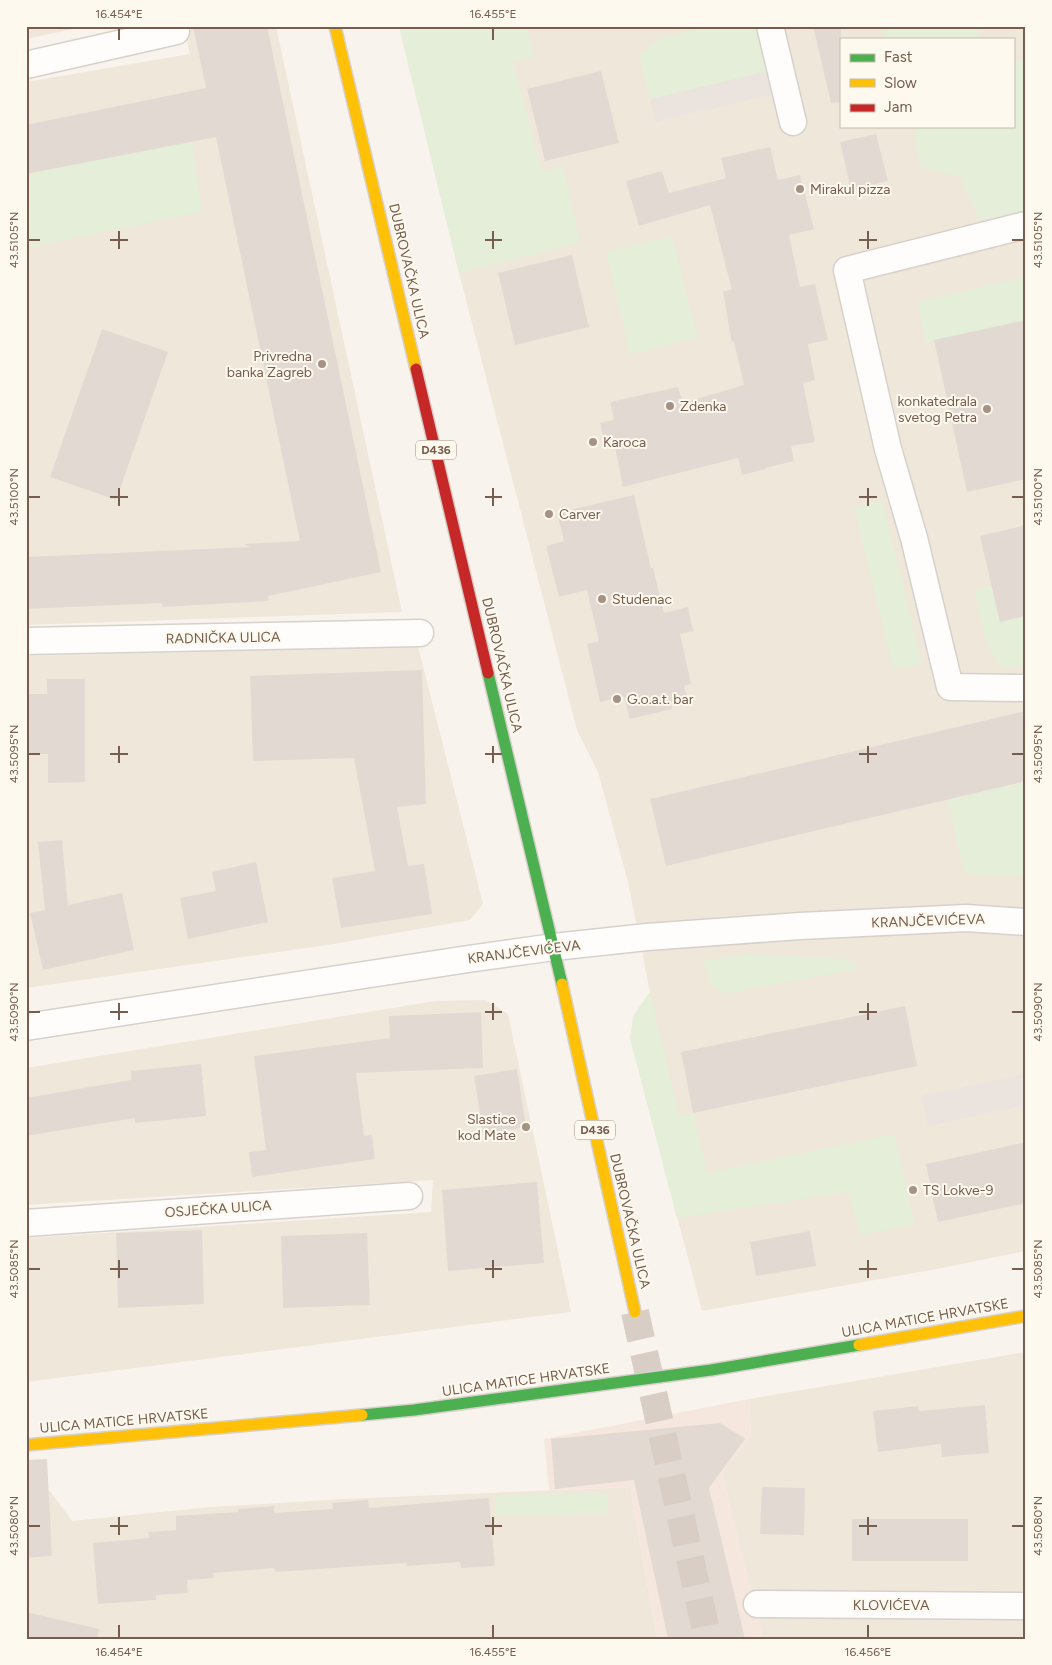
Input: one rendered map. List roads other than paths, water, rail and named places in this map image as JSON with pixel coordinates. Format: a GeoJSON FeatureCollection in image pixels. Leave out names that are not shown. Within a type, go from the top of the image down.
{"type":"FeatureCollection","features":[{"type":"Feature","properties":{"kind":"main road","name":"DUBROVAČKA ULICA"},"geometry":{"type":"LineString","coordinates":[[336,26],[554,947],[635,1312]]}},
{"type":"Feature","properties":{"kind":"main road","name":"ULICA MATICE HRVATSKE"},"geometry":{"type":"LineString","coordinates":[[26,1445],[424,1409],[711,1370],[1026,1316]]}},
{"type":"Feature","properties":{"kind":"street"},"geometry":{"type":"LineString","coordinates":[[770,26],[793,122]]}},
{"type":"Feature","properties":{"kind":"street"},"geometry":{"type":"LineString","coordinates":[[26,65],[176,31]]}},
{"type":"Feature","properties":{"kind":"street"},"geometry":{"type":"LineString","coordinates":[[1026,225],[847,270],[888,449],[914,538],[950,687],[1026,688]]}},
{"type":"Feature","properties":{"kind":"street","name":"RADNIČKA ULICA"},"geometry":{"type":"LineString","coordinates":[[26,641],[420,633]]}},
{"type":"Feature","properties":{"kind":"street","name":"KRANJČEVIĆEVA"},"geometry":{"type":"LineString","coordinates":[[26,1027],[468,959],[646,937],[800,926],[966,918],[1026,922]]}},
{"type":"Feature","properties":{"kind":"street","name":"OSJEČKA ULICA"},"geometry":{"type":"LineString","coordinates":[[26,1223],[409,1196]]}},
{"type":"Feature","properties":{"kind":"street","name":"KLOVIĆEVA"},"geometry":{"type":"LineString","coordinates":[[757,1604],[1026,1606]]}},
{"type":"Feature","properties":{"kind":"tunnel"},"geometry":{"type":"LineString","coordinates":[[635,1312],[708,1639]]}},
{"type":"Feature","properties":{"kind":"place","name":"Mirakul pizza"},"geometry":{"type":"Point","coordinates":[800,189]}},
{"type":"Feature","properties":{"kind":"place","name":"Privredna banka Zagreb"},"geometry":{"type":"Point","coordinates":[322,364]}},
{"type":"Feature","properties":{"kind":"place","name":"Zdenka"},"geometry":{"type":"Point","coordinates":[670,406]}},
{"type":"Feature","properties":{"kind":"place","name":"konkatedrala svetog Petra"},"geometry":{"type":"Point","coordinates":[987,409]}},
{"type":"Feature","properties":{"kind":"place","name":"Karoca"},"geometry":{"type":"Point","coordinates":[593,442]}},
{"type":"Feature","properties":{"kind":"place","name":"Carver"},"geometry":{"type":"Point","coordinates":[549,514]}},
{"type":"Feature","properties":{"kind":"place","name":"Studenac"},"geometry":{"type":"Point","coordinates":[602,599]}},
{"type":"Feature","properties":{"kind":"place","name":"G.o.a.t. bar"},"geometry":{"type":"Point","coordinates":[617,699]}},
{"type":"Feature","properties":{"kind":"place","name":"Slastice kod Mate"},"geometry":{"type":"Point","coordinates":[526,1127]}},
{"type":"Feature","properties":{"kind":"place","name":"TS Lokve-9"},"geometry":{"type":"Point","coordinates":[913,1190]}}]}
